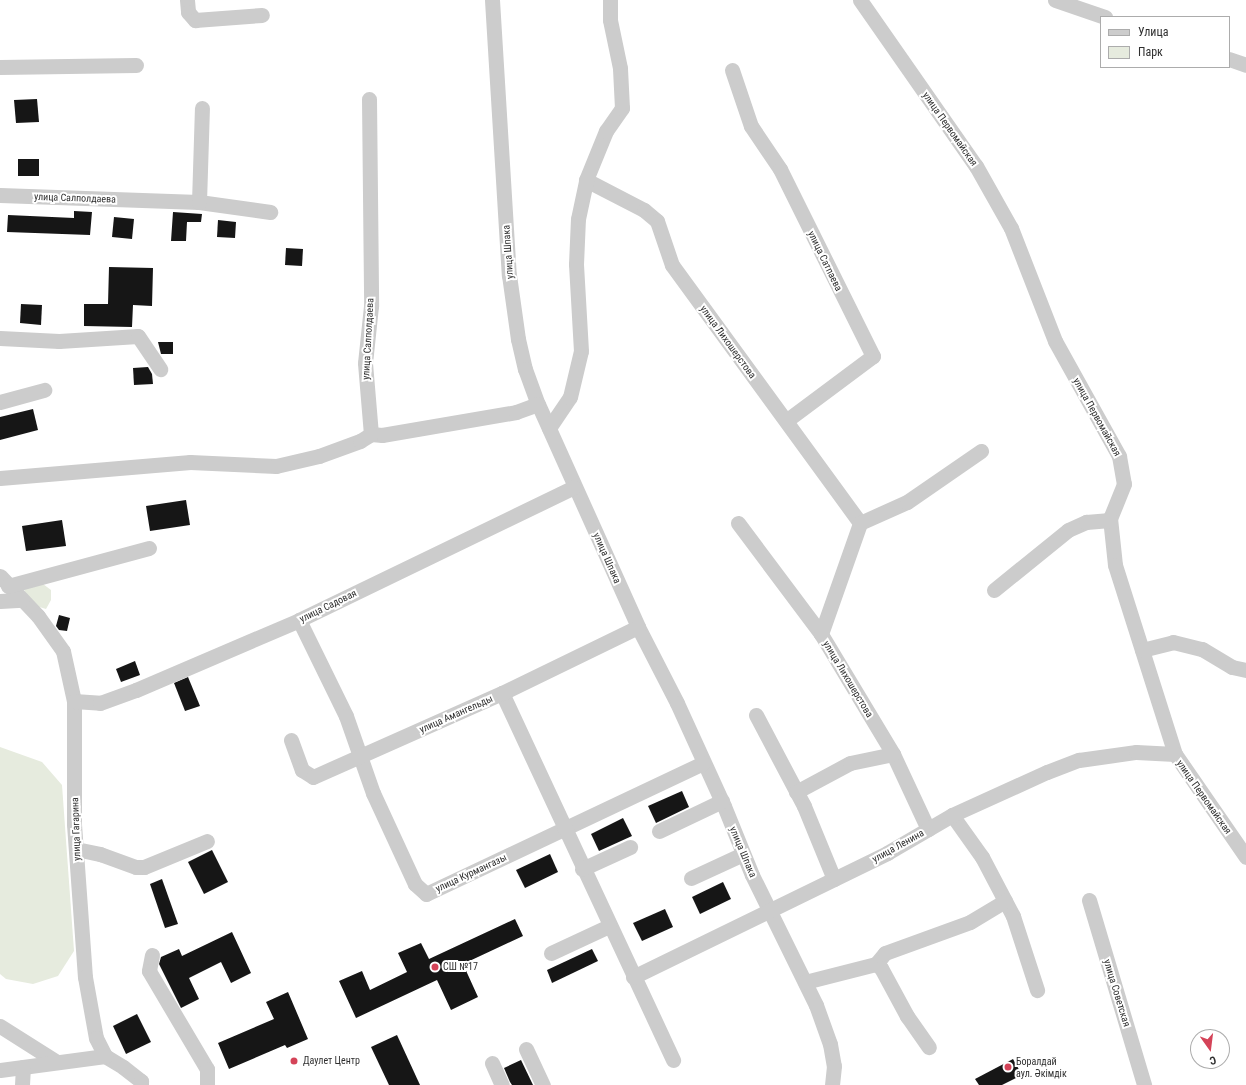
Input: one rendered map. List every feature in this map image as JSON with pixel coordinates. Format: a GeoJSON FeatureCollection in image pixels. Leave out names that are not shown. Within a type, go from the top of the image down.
{"type":"FeatureCollection","features":[{"type":"Feature","properties":{"kind":"street"},"geometry":{"type":"LineString","coordinates":[[187,0],[188,12],[195,20],[262,15]]}},
{"type":"Feature","properties":{"kind":"street","name":"улица Шпака"},"geometry":{"type":"LineString","coordinates":[[492,0],[509,275],[518,339],[538,404],[638,627],[677,703],[703,763],[722,801],[743,854],[805,982],[830,1044],[834,1066],[832,1085]]}},
{"type":"Feature","properties":{"kind":"street"},"geometry":{"type":"LineString","coordinates":[[549,428],[570,397],[581,351],[576,264],[578,219],[586,180],[606,131],[622,108],[620,68],[610,20],[610,0]]}},
{"type":"Feature","properties":{"kind":"street","name":"улица Первомайская"},"geometry":{"type":"LineString","coordinates":[[860,0],[976,166],[1011,228],[1055,341],[1119,456],[1124,484],[1110,520],[1115,565],[1174,754],[1246,857]]}},
{"type":"Feature","properties":{"kind":"street"},"geometry":{"type":"LineString","coordinates":[[1055,0],[1102,16]]}},
{"type":"Feature","properties":{"kind":"street"},"geometry":{"type":"LineString","coordinates":[[1230,59],[1246,65]]}},
{"type":"Feature","properties":{"kind":"street"},"geometry":{"type":"LineString","coordinates":[[0,67],[136,65]]}},
{"type":"Feature","properties":{"kind":"street","name":"улица Сатпаева"},"geometry":{"type":"LineString","coordinates":[[732,70],[751,126],[780,169],[873,356],[787,420]]}},
{"type":"Feature","properties":{"kind":"street","name":"улица Салполдаева"},"geometry":{"type":"LineString","coordinates":[[369,99],[371,306],[365,363],[371,434]]}},
{"type":"Feature","properties":{"kind":"street"},"geometry":{"type":"LineString","coordinates":[[199,202],[202,108]]}},
{"type":"Feature","properties":{"kind":"street","name":"улица Лихошерстова"},"geometry":{"type":"LineString","coordinates":[[586,180],[644,210],[657,221],[672,265],[787,420],[860,523],[821,634],[894,754],[928,829]]}},
{"type":"Feature","properties":{"kind":"street","name":"улица Салполдаева"},"geometry":{"type":"LineString","coordinates":[[0,195],[199,202],[270,212]]}},
{"type":"Feature","properties":{"kind":"street"},"geometry":{"type":"LineString","coordinates":[[0,338],[59,341],[138,336],[160,369]]}},
{"type":"Feature","properties":{"kind":"street"},"geometry":{"type":"LineString","coordinates":[[0,402],[44,390]]}},
{"type":"Feature","properties":{"kind":"street"},"geometry":{"type":"LineString","coordinates":[[0,478],[190,462],[276,466],[319,456],[360,440],[371,434],[382,435],[516,412],[538,404]]}},
{"type":"Feature","properties":{"kind":"street"},"geometry":{"type":"LineString","coordinates":[[860,523],[907,502],[981,452]]}},
{"type":"Feature","properties":{"kind":"street","name":"улица Садовая"},"geometry":{"type":"LineString","coordinates":[[74,701],[100,703],[136,690],[299,620],[574,487]]}},
{"type":"Feature","properties":{"kind":"street"},"geometry":{"type":"LineString","coordinates":[[994,590],[1068,530],[1086,522],[1110,520]]}},
{"type":"Feature","properties":{"kind":"street"},"geometry":{"type":"LineString","coordinates":[[738,523],[821,634]]}},
{"type":"Feature","properties":{"kind":"street"},"geometry":{"type":"LineString","coordinates":[[4,581],[149,548]]}},
{"type":"Feature","properties":{"kind":"street","name":"улица Гагарина"},"geometry":{"type":"LineString","coordinates":[[4,581],[38,616],[63,651],[74,701],[76,849],[85,977],[96,1038],[105,1056]]}},
{"type":"Feature","properties":{"kind":"street"},"geometry":{"type":"LineString","coordinates":[[0,601],[22,600]]}},
{"type":"Feature","properties":{"kind":"street","name":"улица Курмангазы"},"geometry":{"type":"LineString","coordinates":[[299,620],[346,716],[362,757],[373,793],[415,884],[426,894],[703,763]]}},
{"type":"Feature","properties":{"kind":"street","name":"улица Амангельды"},"geometry":{"type":"LineString","coordinates":[[291,740],[302,770],[312,777],[362,757],[502,694],[638,627]]}},
{"type":"Feature","properties":{"kind":"street"},"geometry":{"type":"LineString","coordinates":[[1142,650],[1172,642],[1202,649],[1232,667],[1246,670]]}},
{"type":"Feature","properties":{"kind":"street"},"geometry":{"type":"LineString","coordinates":[[502,694],[582,869],[673,1060]]}},
{"type":"Feature","properties":{"kind":"street"},"geometry":{"type":"LineString","coordinates":[[756,715],[804,806],[834,879]]}},
{"type":"Feature","properties":{"kind":"street","name":"улица Ленина"},"geometry":{"type":"LineString","coordinates":[[633,977],[887,853],[952,815],[1080,760],[1136,752],[1174,754]]}},
{"type":"Feature","properties":{"kind":"street"},"geometry":{"type":"LineString","coordinates":[[796,792],[850,763],[894,754]]}},
{"type":"Feature","properties":{"kind":"street"},"geometry":{"type":"LineString","coordinates":[[659,831],[722,801]]}},
{"type":"Feature","properties":{"kind":"street"},"geometry":{"type":"LineString","coordinates":[[952,815],[982,857],[1013,916],[1036,990]]}},
{"type":"Feature","properties":{"kind":"street"},"geometry":{"type":"LineString","coordinates":[[76,849],[100,854],[136,868],[207,841]]}},
{"type":"Feature","properties":{"kind":"street"},"geometry":{"type":"LineString","coordinates":[[582,869],[630,847]]}},
{"type":"Feature","properties":{"kind":"street"},"geometry":{"type":"LineString","coordinates":[[691,878],[743,854]]}},
{"type":"Feature","properties":{"kind":"street","name":"улица Советская"},"geometry":{"type":"LineString","coordinates":[[1089,900],[1144,1085]]}},
{"type":"Feature","properties":{"kind":"street"},"geometry":{"type":"LineString","coordinates":[[805,982],[876,964],[885,953],[970,922],[1005,901]]}},
{"type":"Feature","properties":{"kind":"street"},"geometry":{"type":"LineString","coordinates":[[551,953],[609,926]]}},
{"type":"Feature","properties":{"kind":"street"},"geometry":{"type":"LineString","coordinates":[[152,955],[149,971],[207,1069],[207,1085]]}},
{"type":"Feature","properties":{"kind":"street"},"geometry":{"type":"LineString","coordinates":[[876,964],[882,968],[907,1016],[929,1047]]}},
{"type":"Feature","properties":{"kind":"street"},"geometry":{"type":"LineString","coordinates":[[0,1026],[57,1062]]}},
{"type":"Feature","properties":{"kind":"street"},"geometry":{"type":"LineString","coordinates":[[526,1049],[544,1085]]}},
{"type":"Feature","properties":{"kind":"street"},"geometry":{"type":"LineString","coordinates":[[0,1070],[105,1056],[123,1067],[141,1081],[141,1085]]}},
{"type":"Feature","properties":{"kind":"street"},"geometry":{"type":"LineString","coordinates":[[492,1062],[502,1085]]}},
{"type":"Feature","properties":{"kind":"street"},"geometry":{"type":"LineString","coordinates":[[22,1085],[23,1067]]}},
{"type":"Feature","properties":{"kind":"green space"},"geometry":{"type":"Polygon","coordinates":[[[43,584],[51,590],[51,600],[46,609],[36,606],[26,598],[24,588],[43,584]]]}},
{"type":"Feature","properties":{"kind":"green space"},"geometry":{"type":"Polygon","coordinates":[[[0,747],[42,762],[62,785],[74,951],[58,976],[33,984],[6,979],[0,974],[0,747]]]}},
{"type":"Feature","properties":{"kind":"building"},"geometry":{"type":"Polygon","coordinates":[[[37,99],[39,122],[16,123],[14,100],[37,99]]]}},
{"type":"Feature","properties":{"kind":"building"},"geometry":{"type":"Polygon","coordinates":[[[18,159],[39,159],[39,176],[18,176],[18,159]]]}},
{"type":"Feature","properties":{"kind":"building"},"geometry":{"type":"Polygon","coordinates":[[[74,211],[92,212],[90,235],[7,232],[8,215],[74,218],[74,211]]]}},
{"type":"Feature","properties":{"kind":"building"},"geometry":{"type":"Polygon","coordinates":[[[173,212],[202,214],[201,222],[187,222],[186,241],[171,241],[173,212]]]}},
{"type":"Feature","properties":{"kind":"building"},"geometry":{"type":"Polygon","coordinates":[[[114,217],[134,219],[132,239],[112,237],[114,217]]]}},
{"type":"Feature","properties":{"kind":"building"},"geometry":{"type":"Polygon","coordinates":[[[218,220],[236,222],[235,238],[217,237],[218,220]]]}},
{"type":"Feature","properties":{"kind":"building"},"geometry":{"type":"Polygon","coordinates":[[[286,248],[303,249],[302,266],[285,265],[286,248]]]}},
{"type":"Feature","properties":{"kind":"building"},"geometry":{"type":"Polygon","coordinates":[[[109,267],[153,268],[152,306],[133,305],[132,327],[84,326],[84,304],[108,304],[109,267]]]}},
{"type":"Feature","properties":{"kind":"building"},"geometry":{"type":"Polygon","coordinates":[[[21,304],[42,305],[41,325],[20,323],[21,304]]]}},
{"type":"Feature","properties":{"kind":"building"},"geometry":{"type":"Polygon","coordinates":[[[158,342],[173,342],[173,354],[161,354],[158,342]]]}},
{"type":"Feature","properties":{"kind":"building"},"geometry":{"type":"Polygon","coordinates":[[[148,367],[152,374],[153,384],[134,385],[133,368],[148,367]]]}},
{"type":"Feature","properties":{"kind":"building"},"geometry":{"type":"Polygon","coordinates":[[[33,409],[38,430],[0,440],[0,417],[33,409]]]}},
{"type":"Feature","properties":{"kind":"building"},"geometry":{"type":"Polygon","coordinates":[[[186,500],[190,525],[150,531],[146,506],[186,500]]]}},
{"type":"Feature","properties":{"kind":"building"},"geometry":{"type":"Polygon","coordinates":[[[62,520],[66,546],[26,551],[22,526],[62,520]]]}},
{"type":"Feature","properties":{"kind":"building"},"geometry":{"type":"Polygon","coordinates":[[[59,615],[70,618],[67,631],[59,630],[56,626],[59,615]]]}},
{"type":"Feature","properties":{"kind":"building"},"geometry":{"type":"Polygon","coordinates":[[[135,661],[140,675],[121,682],[116,669],[135,661]]]}},
{"type":"Feature","properties":{"kind":"building"},"geometry":{"type":"Polygon","coordinates":[[[188,677],[200,706],[185,711],[174,683],[188,677]]]}},
{"type":"Feature","properties":{"kind":"building"},"geometry":{"type":"Polygon","coordinates":[[[682,791],[689,807],[656,823],[648,806],[682,791]]]}},
{"type":"Feature","properties":{"kind":"building"},"geometry":{"type":"Polygon","coordinates":[[[623,818],[632,836],[599,851],[591,834],[623,818]]]}},
{"type":"Feature","properties":{"kind":"building"},"geometry":{"type":"Polygon","coordinates":[[[212,850],[228,882],[204,894],[188,862],[212,850]]]}},
{"type":"Feature","properties":{"kind":"building"},"geometry":{"type":"Polygon","coordinates":[[[550,854],[558,872],[525,888],[516,870],[550,854]]]}},
{"type":"Feature","properties":{"kind":"building"},"geometry":{"type":"Polygon","coordinates":[[[162,879],[178,924],[165,928],[150,884],[162,879]]]}},
{"type":"Feature","properties":{"kind":"building"},"geometry":{"type":"Polygon","coordinates":[[[723,882],[731,899],[700,914],[692,897],[723,882]]]}},
{"type":"Feature","properties":{"kind":"building"},"geometry":{"type":"Polygon","coordinates":[[[665,909],[673,927],[642,941],[633,923],[665,909]]]}},
{"type":"Feature","properties":{"kind":"building","name":"СШ №17"},"geometry":{"type":"Polygon","coordinates":[[[515,919],[523,936],[463,964],[478,997],[451,1010],[437,980],[356,1018],[339,981],[362,971],[370,990],[407,972],[398,953],[421,943],[429,959],[515,919]]]}},
{"type":"Feature","properties":{"kind":"building"},"geometry":{"type":"Polygon","coordinates":[[[232,932],[251,973],[231,983],[221,962],[189,978],[199,999],[181,1008],[159,964],[161,957],[179,949],[182,956],[232,932]]]}},
{"type":"Feature","properties":{"kind":"building"},"geometry":{"type":"Polygon","coordinates":[[[592,949],[598,961],[552,983],[547,970],[592,949]]]}},
{"type":"Feature","properties":{"kind":"building"},"geometry":{"type":"Polygon","coordinates":[[[288,992],[308,1039],[287,1048],[285,1045],[229,1069],[218,1043],[274,1019],[266,1002],[288,992]]]}},
{"type":"Feature","properties":{"kind":"building"},"geometry":{"type":"Polygon","coordinates":[[[137,1014],[151,1042],[126,1054],[113,1026],[137,1014]]]}},
{"type":"Feature","properties":{"kind":"building"},"geometry":{"type":"Polygon","coordinates":[[[397,1035],[420,1085],[389,1085],[371,1047],[397,1035]]]}},
{"type":"Feature","properties":{"kind":"building","name":"Боралдай аул. Әкімдік"},"geometry":{"type":"Polygon","coordinates":[[[1013,1059],[1022,1075],[1002,1085],[979,1085],[975,1079],[1013,1059]]]}},
{"type":"Feature","properties":{"kind":"building"},"geometry":{"type":"Polygon","coordinates":[[[521,1060],[533,1085],[512,1085],[510,1082],[504,1068],[521,1060]]]}},
{"type":"Feature","properties":{"kind":"place","name":"СШ №17"},"geometry":{"type":"Point","coordinates":[435,967]}},
{"type":"Feature","properties":{"kind":"place","name":"Даулет Центр"},"geometry":{"type":"Point","coordinates":[294,1061]}},
{"type":"Feature","properties":{"kind":"place","name":"Боралдай аул. Әкімдік"},"geometry":{"type":"Point","coordinates":[1008,1067]}}]}
